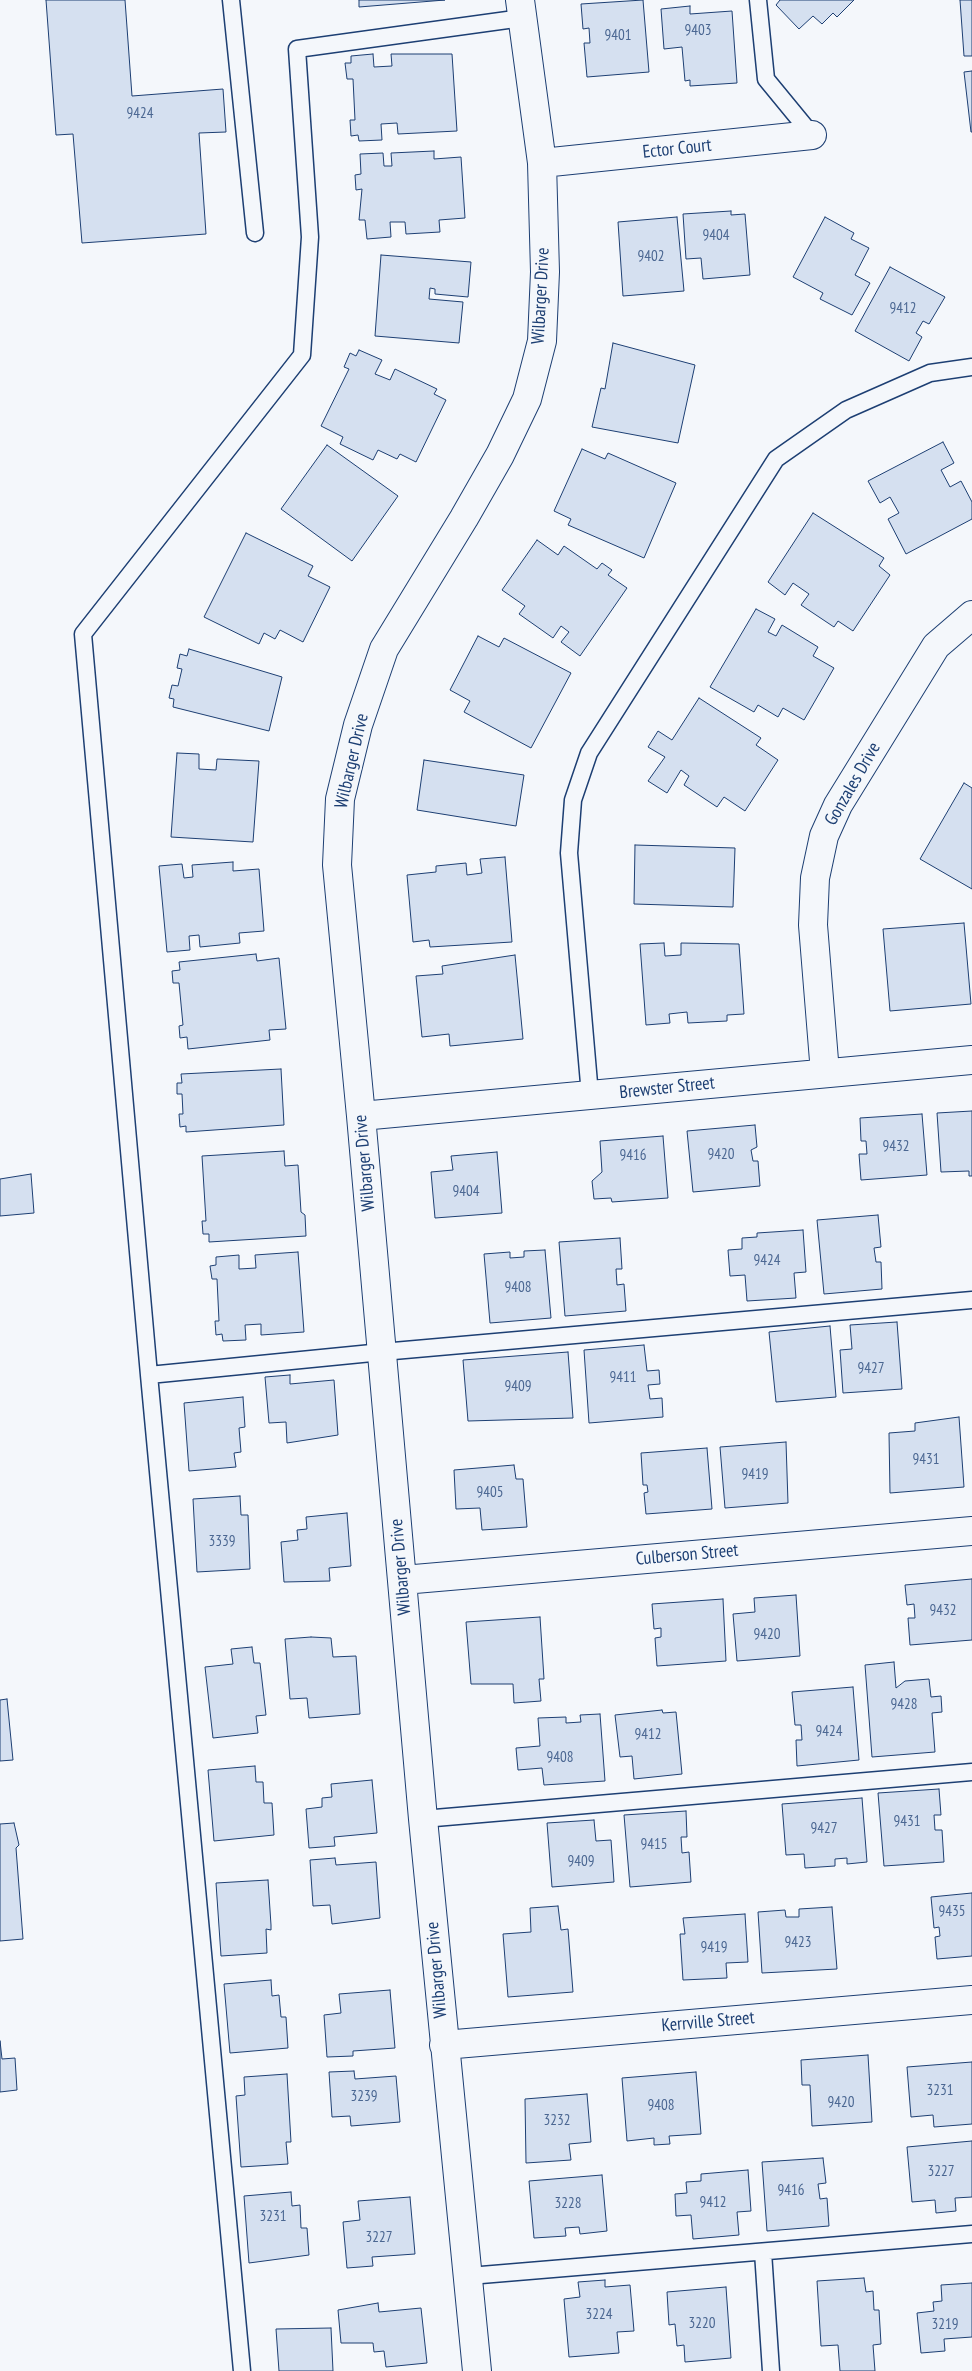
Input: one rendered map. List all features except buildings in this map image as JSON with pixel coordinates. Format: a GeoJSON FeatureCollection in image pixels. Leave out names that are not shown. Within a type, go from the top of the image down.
{"type":"FeatureCollection","features":[{"type":"Feature","properties":{"kind":"street","name":"Wilbarger Drive"},"geometry":{"type":"LineString","coordinates":[[477,2371],[469,2276],[444,2045],[362,1116],[337,865],[340,799],[358,725],[384,649],[469,510],[500,455],[527,399],[542,341],[545,272],[542,163],[521,9]]}},
{"type":"Feature","properties":{"kind":"street","name":"Ector Court"},"geometry":{"type":"LineString","coordinates":[[542,163],[812,135]]}},
{"type":"Feature","properties":{"kind":"street","name":"Gonzales Drive"},"geometry":{"type":"LineString","coordinates":[[824,1073],[813,925],[815,878],[824,836],[838,805],[936,646],[972,615]]}},
{"type":"Feature","properties":{"kind":"street","name":"Brewster Street"},"geometry":{"type":"LineString","coordinates":[[362,1116],[972,1060]]}},
{"type":"Feature","properties":{"kind":"street","name":"Culberson Street"},"geometry":{"type":"LineString","coordinates":[[402,1580],[972,1531]]}},
{"type":"Feature","properties":{"kind":"street","name":"Kerrville Street"},"geometry":{"type":"LineString","coordinates":[[444,2045],[972,2000]]}},
{"type":"Feature","properties":{"kind":"lane"},"geometry":{"type":"LineString","coordinates":[[231,0],[255,233]]}},
{"type":"Feature","properties":{"kind":"lane"},"geometry":{"type":"LineString","coordinates":[[758,0],[766,79],[812,135]]}},
{"type":"Feature","properties":{"kind":"lane"},"geometry":{"type":"LineString","coordinates":[[242,2371],[149,1375],[83,634],[302,355],[310,237],[297,49],[521,9]]}},
{"type":"Feature","properties":{"kind":"lane"},"geometry":{"type":"LineString","coordinates":[[590,1096],[569,853],[573,800],[589,753],[776,459],[846,410],[930,373],[972,367]]}},
{"type":"Feature","properties":{"kind":"lane"},"geometry":{"type":"LineString","coordinates":[[149,1375],[382,1352],[972,1300]]}},
{"type":"Feature","properties":{"kind":"lane"},"geometry":{"type":"LineString","coordinates":[[423,1819],[972,1772]]}},
{"type":"Feature","properties":{"kind":"lane"},"geometry":{"type":"LineString","coordinates":[[469,2276],[972,2234]]}},
{"type":"Feature","properties":{"kind":"lane"},"geometry":{"type":"LineString","coordinates":[[762,2252],[771,2371]]}}]}
